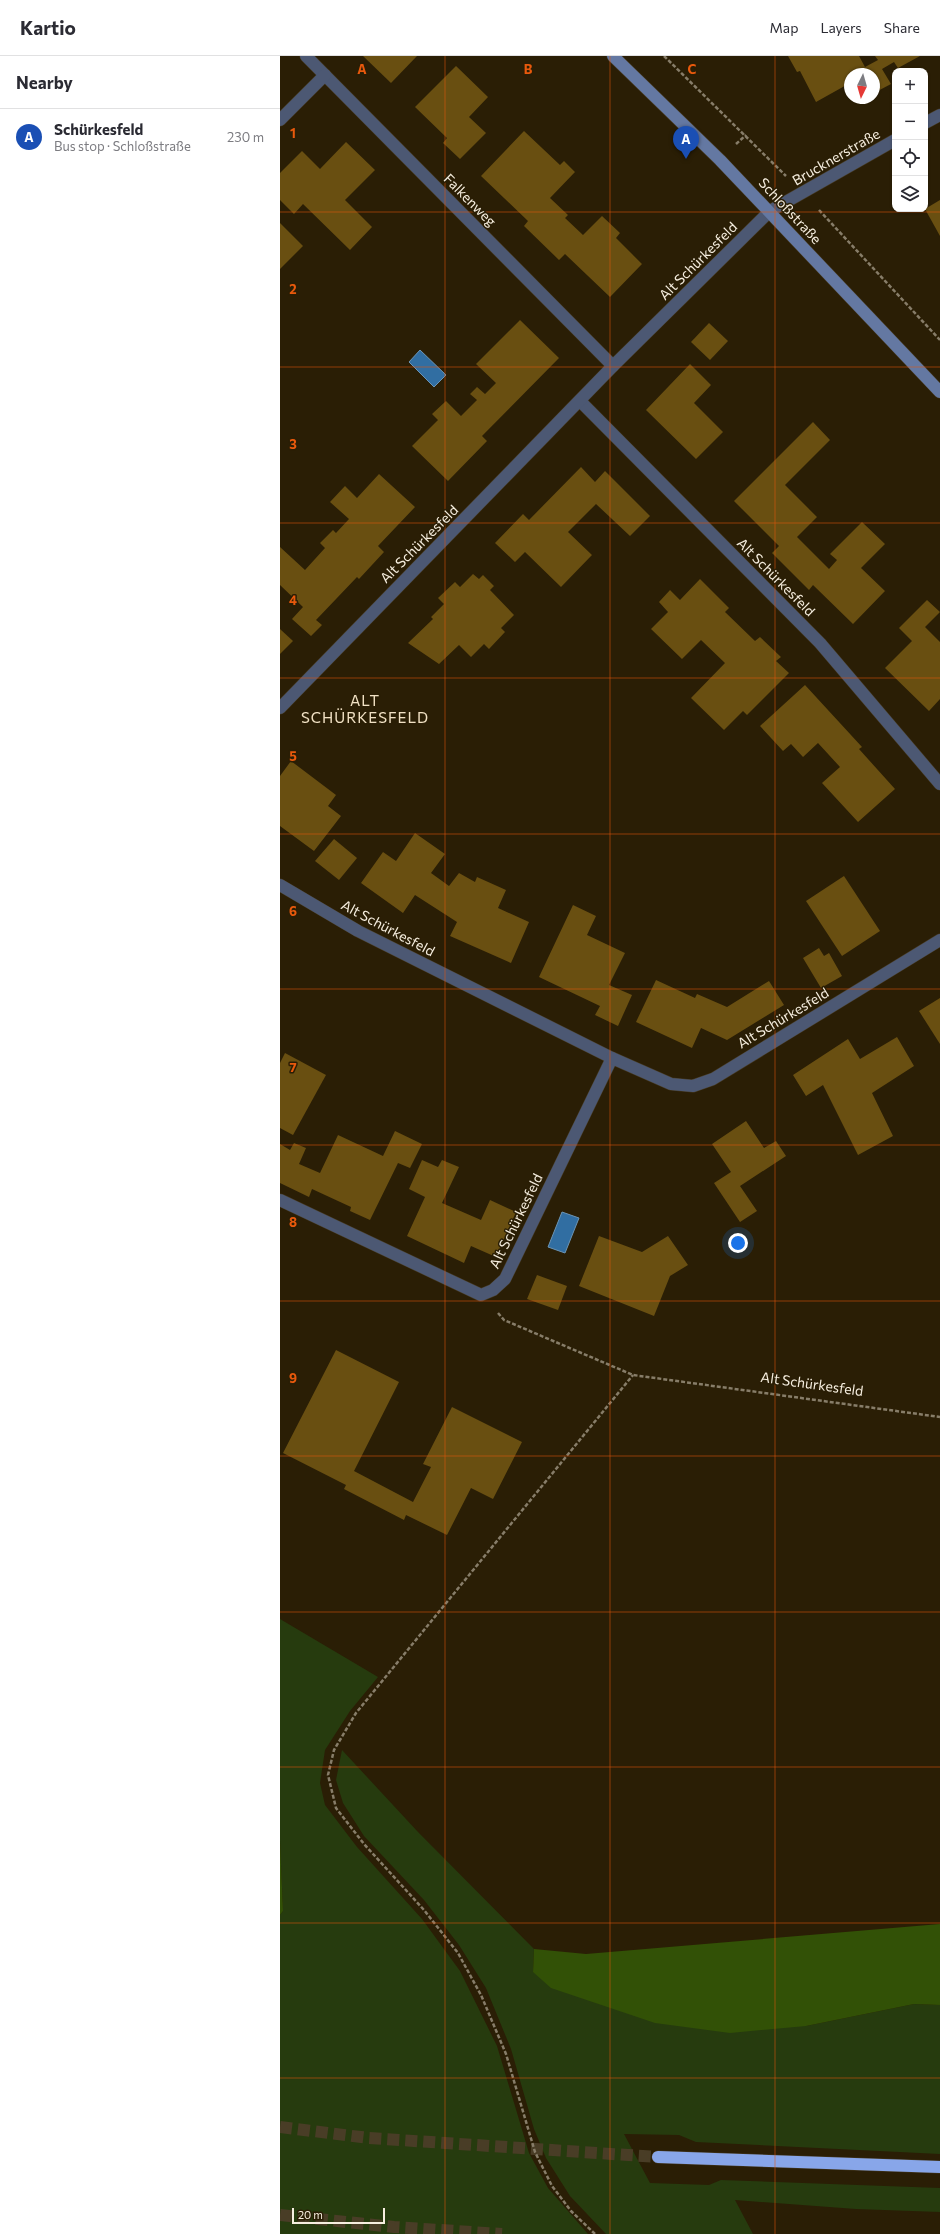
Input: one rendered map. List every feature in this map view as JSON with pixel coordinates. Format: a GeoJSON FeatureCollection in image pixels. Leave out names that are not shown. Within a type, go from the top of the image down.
{"type":"FeatureCollection","features":[{"type":"Feature","properties":{"kind":"highway"},"geometry":{"type":"LineString","coordinates":[[658,2157],[940,2167]]}},
{"type":"Feature","properties":{"kind":"main road","name":"Schloßstraße"},"geometry":{"type":"LineString","coordinates":[[614,56],[770,211],[940,392]]}},
{"type":"Feature","properties":{"kind":"street","name":"Falkenweg"},"geometry":{"type":"LineString","coordinates":[[306,56],[613,366]]}},
{"type":"Feature","properties":{"kind":"street"},"geometry":{"type":"LineString","coordinates":[[280,120],[325,75]]}},
{"type":"Feature","properties":{"kind":"street"},"geometry":{"type":"LineString","coordinates":[[928,121],[940,115]]}},
{"type":"Feature","properties":{"kind":"street","name":"Brucknerstraße"},"geometry":{"type":"LineString","coordinates":[[770,211],[892,142]]}},
{"type":"Feature","properties":{"kind":"street","name":"Alt Schürkesfeld"},"geometry":{"type":"LineString","coordinates":[[280,708],[613,366],[770,211]]}},
{"type":"Feature","properties":{"kind":"street","name":"Alt Schürkesfeld"},"geometry":{"type":"LineString","coordinates":[[580,401],[820,644],[940,784]]}},
{"type":"Feature","properties":{"kind":"street","name":"Alt Schürkesfeld"},"geometry":{"type":"LineString","coordinates":[[280,885],[358,931],[612,1058],[671,1084],[693,1086],[713,1079],[940,940]]}},
{"type":"Feature","properties":{"kind":"street","name":"Alt Schürkesfeld"},"geometry":{"type":"LineString","coordinates":[[481,1295],[493,1290],[505,1279],[612,1058]]}},
{"type":"Feature","properties":{"kind":"street"},"geometry":{"type":"LineString","coordinates":[[280,1200],[481,1295]]}},
{"type":"Feature","properties":{"kind":"path","name":"Alt Schürkesfeld"},"geometry":{"type":"LineString","coordinates":[[481,1295],[504,1320],[633,1375],[940,1417]]}},
{"type":"Feature","properties":{"kind":"path"},"geometry":{"type":"LineString","coordinates":[[595,2234],[571,2211],[552,2186],[535,2152],[506,2054],[481,1995],[458,1953],[424,1910],[364,1844],[336,1808],[328,1775],[334,1750],[356,1713],[633,1375]]}},
{"type":"Feature","properties":{"kind":"green space"},"geometry":{"type":"Polygon","coordinates":[[[280,1619],[378,1677],[350,1711],[325,1750],[320,1783],[325,1805],[357,1847],[422,1919],[460,1971],[497,2046],[529,2153],[548,2188],[588,2234],[280,2234],[280,1915],[283,1911],[280,1841],[280,1619]]]}},
{"type":"Feature","properties":{"kind":"green space"},"geometry":{"type":"Polygon","coordinates":[[[342,1750],[418,1832],[534,1949],[533,1972],[806,2026],[914,2004],[940,2005],[940,2154],[696,2142],[679,2135],[624,2134],[650,2183],[709,2185],[721,2180],[940,2188],[940,2212],[856,2209],[735,2200],[753,2234],[606,2234],[570,2196],[546,2158],[534,2129],[511,2049],[486,1988],[459,1945],[424,1900],[364,1836],[343,1803],[336,1780],[342,1750]]]}},
{"type":"Feature","properties":{"kind":"green space"},"geometry":{"type":"Polygon","coordinates":[[[280,1841],[283,1911],[280,1915],[280,1841]]]}},
{"type":"Feature","properties":{"kind":"green space"},"geometry":{"type":"Polygon","coordinates":[[[940,1924],[940,2005],[914,2004],[806,2026],[730,2033],[655,2023],[551,1988],[533,1972],[534,1949],[586,1954],[940,1924]]]}},
{"type":"Feature","properties":{"kind":"water"},"geometry":{"type":"Polygon","coordinates":[[[420,350],[446,375],[434,387],[409,362],[420,350]]]}},
{"type":"Feature","properties":{"kind":"water"},"geometry":{"type":"Polygon","coordinates":[[[562,1212],[579,1218],[565,1253],[548,1247],[562,1212]]]}},
{"type":"Feature","properties":{"kind":"building"},"geometry":{"type":"Polygon","coordinates":[[[363,56],[417,56],[391,83],[363,56]]]}},
{"type":"Feature","properties":{"kind":"building"},"geometry":{"type":"Polygon","coordinates":[[[788,56],[859,56],[865,67],[878,60],[875,56],[920,56],[898,68],[894,62],[882,69],[891,84],[880,90],[880,68],[844,68],[844,86],[816,102],[800,71],[797,72],[788,56]]]}},
{"type":"Feature","properties":{"kind":"building"},"geometry":{"type":"Polygon","coordinates":[[[456,66],[488,97],[469,117],[486,133],[460,159],[443,143],[447,138],[415,107],[456,66]]]}},
{"type":"Feature","properties":{"kind":"building"},"geometry":{"type":"Polygon","coordinates":[[[524,131],[560,165],[564,161],[575,172],[550,198],[568,215],[565,218],[583,235],[602,216],[620,233],[616,238],[642,264],[610,297],[565,254],[559,260],[524,226],[528,221],[481,176],[524,131]]]}},
{"type":"Feature","properties":{"kind":"building"},"geometry":{"type":"Polygon","coordinates":[[[346,142],[375,170],[345,200],[372,227],[350,250],[303,204],[294,214],[280,200],[280,173],[302,151],[320,169],[346,142]]]}},
{"type":"Feature","properties":{"kind":"building"},"geometry":{"type":"Polygon","coordinates":[[[940,200],[940,236],[927,212],[928,212],[928,207],[940,200]]]}},
{"type":"Feature","properties":{"kind":"building"},"geometry":{"type":"Polygon","coordinates":[[[280,223],[303,246],[280,269],[280,223]]]}},
{"type":"Feature","properties":{"kind":"building"},"geometry":{"type":"Polygon","coordinates":[[[520,320],[559,358],[482,436],[487,441],[448,481],[412,446],[438,420],[432,414],[446,401],[461,416],[477,400],[470,394],[477,387],[485,394],[496,383],[476,364],[520,320]]]}},
{"type":"Feature","properties":{"kind":"building"},"geometry":{"type":"Polygon","coordinates":[[[709,323],[728,341],[710,360],[691,342],[709,323]]]}},
{"type":"Feature","properties":{"kind":"building"},"geometry":{"type":"Polygon","coordinates":[[[690,364],[711,385],[694,403],[723,432],[696,459],[646,410],[690,364]]]}},
{"type":"Feature","properties":{"kind":"building"},"geometry":{"type":"Polygon","coordinates":[[[813,422],[830,440],[785,485],[817,517],[797,537],[829,569],[837,560],[830,554],[862,522],[885,544],[861,568],[885,591],[853,624],[813,585],[809,590],[772,553],[779,546],[734,501],[813,422]]]}},
{"type":"Feature","properties":{"kind":"building"},"geometry":{"type":"Polygon","coordinates":[[[581,467],[595,482],[605,471],[650,516],[630,536],[596,504],[568,532],[592,555],[561,587],[525,552],[515,562],[495,543],[523,514],[529,520],[581,467]]]}},
{"type":"Feature","properties":{"kind":"building"},"geometry":{"type":"Polygon","coordinates":[[[379,474],[415,507],[378,546],[384,552],[359,579],[357,577],[316,620],[322,625],[311,636],[292,619],[303,607],[280,585],[280,547],[305,570],[325,548],[320,543],[333,530],[336,533],[349,519],[330,502],[345,486],[357,498],[379,474]]]}},
{"type":"Feature","properties":{"kind":"building"},"geometry":{"type":"Polygon","coordinates":[[[473,574],[479,579],[483,575],[494,586],[490,590],[514,615],[501,628],[505,632],[489,649],[484,644],[471,657],[459,645],[439,664],[408,643],[433,619],[431,617],[444,604],[438,598],[455,582],[460,587],[473,574]]]}},
{"type":"Feature","properties":{"kind":"building"},"geometry":{"type":"Polygon","coordinates":[[[700,579],[729,608],[725,612],[755,641],[760,637],[781,657],[776,661],[789,673],[747,715],[743,711],[724,730],[691,698],[725,663],[701,640],[682,659],[651,629],[668,612],[659,602],[670,590],[680,600],[700,579]]]}},
{"type":"Feature","properties":{"kind":"building"},"geometry":{"type":"Polygon","coordinates":[[[927,600],[940,612],[925,627],[940,642],[940,699],[929,711],[885,668],[912,641],[899,628],[927,600]]]}},
{"type":"Feature","properties":{"kind":"building"},"geometry":{"type":"Polygon","coordinates":[[[280,629],[293,641],[280,654],[280,629]]]}},
{"type":"Feature","properties":{"kind":"building"},"geometry":{"type":"Polygon","coordinates":[[[805,685],[862,747],[859,749],[895,789],[858,822],[822,783],[840,767],[818,743],[803,757],[791,744],[783,751],[760,726],[805,685]]]}},
{"type":"Feature","properties":{"kind":"building"},"geometry":{"type":"Polygon","coordinates":[[[291,761],[336,795],[328,806],[341,816],[314,851],[280,826],[280,776],[291,761]]]}},
{"type":"Feature","properties":{"kind":"building"},"geometry":{"type":"Polygon","coordinates":[[[415,833],[445,854],[431,873],[449,886],[459,873],[475,882],[477,877],[506,890],[498,908],[529,922],[511,963],[450,936],[457,922],[415,895],[403,913],[361,883],[383,852],[396,861],[415,833]]]}},
{"type":"Feature","properties":{"kind":"building"},"geometry":{"type":"Polygon","coordinates":[[[334,839],[357,858],[339,880],[315,861],[334,839]]]}},
{"type":"Feature","properties":{"kind":"building"},"geometry":{"type":"Polygon","coordinates":[[[844,876],[880,931],[842,956],[806,901],[844,876]]]}},
{"type":"Feature","properties":{"kind":"building"},"geometry":{"type":"Polygon","coordinates":[[[573,905],[596,916],[587,935],[625,953],[609,985],[632,995],[618,1026],[595,1015],[600,1006],[539,977],[573,905]]]}},
{"type":"Feature","properties":{"kind":"building"},"geometry":{"type":"Polygon","coordinates":[[[819,948],[824,956],[829,953],[842,976],[821,988],[803,958],[819,948]]]}},
{"type":"Feature","properties":{"kind":"building"},"geometry":{"type":"Polygon","coordinates":[[[656,980],[695,998],[697,994],[727,1007],[769,981],[784,1005],[727,1040],[701,1028],[692,1048],[636,1022],[656,980]]]}},
{"type":"Feature","properties":{"kind":"building"},"geometry":{"type":"Polygon","coordinates":[[[940,998],[940,1044],[919,1011],[940,998]]]}},
{"type":"Feature","properties":{"kind":"building"},"geometry":{"type":"Polygon","coordinates":[[[897,1037],[914,1066],[872,1093],[893,1136],[858,1155],[823,1085],[806,1096],[793,1075],[848,1039],[860,1059],[897,1037]]]}},
{"type":"Feature","properties":{"kind":"building"},"geometry":{"type":"Polygon","coordinates":[[[285,1053],[326,1075],[293,1135],[280,1128],[280,1063],[285,1053]]]}},
{"type":"Feature","properties":{"kind":"building"},"geometry":{"type":"Polygon","coordinates":[[[746,1121],[764,1148],[776,1141],[786,1156],[740,1186],[757,1211],[740,1222],[714,1183],[731,1172],[712,1144],[746,1121]]]}},
{"type":"Feature","properties":{"kind":"building"},"geometry":{"type":"Polygon","coordinates":[[[395,1131],[422,1144],[410,1168],[398,1163],[370,1220],[350,1211],[351,1207],[312,1189],[309,1197],[280,1183],[280,1144],[290,1150],[294,1143],[306,1148],[299,1164],[320,1173],[338,1135],[383,1156],[395,1131]]]}},
{"type":"Feature","properties":{"kind":"building"},"geometry":{"type":"Polygon","coordinates":[[[422,1160],[438,1167],[442,1160],[459,1167],[442,1203],[481,1220],[490,1200],[516,1212],[496,1257],[471,1246],[464,1263],[407,1236],[425,1197],[409,1189],[422,1160]]]}},
{"type":"Feature","properties":{"kind":"building"},"geometry":{"type":"Polygon","coordinates":[[[599,1236],[642,1252],[668,1236],[688,1265],[670,1276],[654,1316],[579,1286],[599,1236]]]}},
{"type":"Feature","properties":{"kind":"building"},"geometry":{"type":"Polygon","coordinates":[[[537,1275],[567,1286],[558,1310],[527,1299],[537,1275]]]}},
{"type":"Feature","properties":{"kind":"building"},"geometry":{"type":"Polygon","coordinates":[[[336,1350],[399,1382],[354,1471],[413,1502],[431,1467],[423,1464],[452,1407],[522,1442],[493,1499],[471,1488],[447,1535],[406,1515],[404,1520],[344,1489],[346,1485],[283,1453],[336,1350]]]}},
{"type":"Feature","properties":{"kind":"tunnel"},"geometry":{"type":"LineString","coordinates":[[280,2127],[369,2138],[658,2157]]}},
{"type":"Feature","properties":{"kind":"tunnel"},"geometry":{"type":"LineString","coordinates":[[280,2215],[394,2227],[502,2234]]}},
{"type":"Feature","properties":{"kind":"place","name":"Schürkesfeld"},"geometry":{"type":"Point","coordinates":[686,159]}},
{"type":"Feature","properties":{"kind":"district","name":"ALT SCHÜRKESFELD"},"geometry":{"type":"Point","coordinates":[365,710]}}]}
